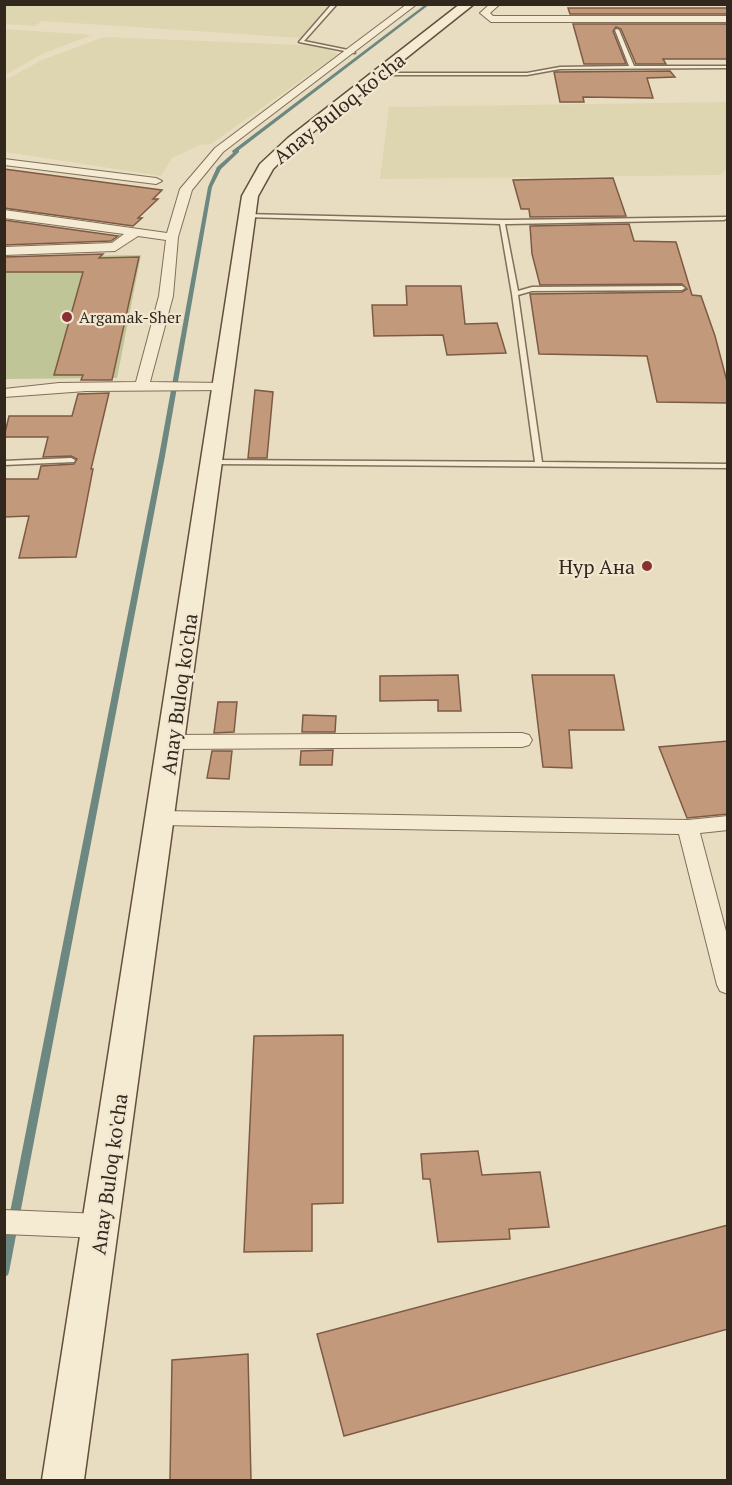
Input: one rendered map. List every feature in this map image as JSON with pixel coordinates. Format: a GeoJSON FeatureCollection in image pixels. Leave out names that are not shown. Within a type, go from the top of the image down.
{"type":"FeatureCollection","features":[{"type":"Feature","properties":{"kind":"main road","name":"Anay Buloq ko'cha"},"geometry":{"type":"LineString","coordinates":[[63,1480],[250,196],[266,167],[293,141],[468,4]]}},
{"type":"Feature","properties":{"kind":"street"},"geometry":{"type":"LineString","coordinates":[[142,385],[166,296],[172,237],[186,189],[219,150],[413,4]]}},
{"type":"Feature","properties":{"kind":"street"},"geometry":{"type":"LineString","coordinates":[[496,4],[485,13],[490,19],[722,16]]}},
{"type":"Feature","properties":{"kind":"street"},"geometry":{"type":"LineString","coordinates":[[4,162],[156,181]]}},
{"type":"Feature","properties":{"kind":"street"},"geometry":{"type":"LineString","coordinates":[[4,214],[172,237]]}},
{"type":"Feature","properties":{"kind":"street"},"geometry":{"type":"LineString","coordinates":[[4,251],[115,247],[135,232]]}},
{"type":"Feature","properties":{"kind":"street"},"geometry":{"type":"LineString","coordinates":[[4,393],[40,388],[142,385],[222,387]]}},
{"type":"Feature","properties":{"kind":"street"},"geometry":{"type":"LineString","coordinates":[[172,742],[522,740]]}},
{"type":"Feature","properties":{"kind":"street"},"geometry":{"type":"LineString","coordinates":[[161,818],[688,826],[728,823]]}},
{"type":"Feature","properties":{"kind":"street"},"geometry":{"type":"LineString","coordinates":[[688,826],[728,985]]}},
{"type":"Feature","properties":{"kind":"street"},"geometry":{"type":"LineString","coordinates":[[4,1222],[101,1226]]}},
{"type":"Feature","properties":{"kind":"lane"},"geometry":{"type":"LineString","coordinates":[[335,4],[301,42],[352,52]]}},
{"type":"Feature","properties":{"kind":"lane"},"geometry":{"type":"LineString","coordinates":[[617,30],[632,68]]}},
{"type":"Feature","properties":{"kind":"lane"},"geometry":{"type":"LineString","coordinates":[[381,74],[527,74],[560,68],[728,67]]}},
{"type":"Feature","properties":{"kind":"lane"},"geometry":{"type":"LineString","coordinates":[[246,216],[502,222],[724,218]]}},
{"type":"Feature","properties":{"kind":"lane"},"geometry":{"type":"LineString","coordinates":[[502,222],[515,294],[539,464]]}},
{"type":"Feature","properties":{"kind":"lane"},"geometry":{"type":"LineString","coordinates":[[515,294],[532,289],[682,288]]}},
{"type":"Feature","properties":{"kind":"lane"},"geometry":{"type":"LineString","coordinates":[[4,463],[71,460]]}},
{"type":"Feature","properties":{"kind":"lane"},"geometry":{"type":"LineString","coordinates":[[212,462],[728,466]]}},
{"type":"Feature","properties":{"kind":"shaded area"},"geometry":{"type":"Polygon","coordinates":[[[4,5],[329,5],[300,38],[42,21],[35,26],[5,24],[4,5]]]}},
{"type":"Feature","properties":{"kind":"shaded area"},"geometry":{"type":"Polygon","coordinates":[[[4,29],[92,35],[42,54],[5,75],[4,29]]]}},
{"type":"Feature","properties":{"kind":"shaded area"},"geometry":{"type":"Polygon","coordinates":[[[104,37],[321,46],[338,54],[211,144],[200,145],[172,158],[161,176],[5,152],[5,80],[42,60],[104,37]]]}},
{"type":"Feature","properties":{"kind":"shaded area"},"geometry":{"type":"Polygon","coordinates":[[[727,102],[727,169],[720,175],[380,179],[389,107],[727,102]]]}},
{"type":"Feature","properties":{"kind":"green space","name":"Argamak-Sher"},"geometry":{"type":"Polygon","coordinates":[[[141,255],[117,378],[5,379],[4,257],[141,255]]]}},
{"type":"Feature","properties":{"kind":"building"},"geometry":{"type":"Polygon","coordinates":[[[568,8],[728,8],[728,14],[570,14],[568,8]]]}},
{"type":"Feature","properties":{"kind":"building"},"geometry":{"type":"Polygon","coordinates":[[[573,24],[728,24],[728,59],[663,59],[666,64],[636,64],[621,29],[616,27],[613,31],[626,64],[584,64],[573,24]]]}},
{"type":"Feature","properties":{"kind":"building"},"geometry":{"type":"Polygon","coordinates":[[[670,71],[675,77],[647,78],[653,98],[583,97],[584,102],[560,102],[554,72],[670,71]]]}},
{"type":"Feature","properties":{"kind":"building"},"geometry":{"type":"Polygon","coordinates":[[[4,169],[162,190],[153,199],[158,199],[133,226],[4,208],[4,169]]]}},
{"type":"Feature","properties":{"kind":"building"},"geometry":{"type":"Polygon","coordinates":[[[613,178],[626,216],[530,217],[529,209],[521,209],[513,180],[613,178]]]}},
{"type":"Feature","properties":{"kind":"building"},"geometry":{"type":"Polygon","coordinates":[[[4,220],[118,236],[111,241],[4,245],[4,220]]]}},
{"type":"Feature","properties":{"kind":"building"},"geometry":{"type":"Polygon","coordinates":[[[629,224],[634,241],[676,242],[692,295],[701,296],[715,336],[728,385],[728,403],[657,402],[647,356],[539,354],[530,294],[682,292],[687,289],[682,284],[540,285],[532,254],[530,226],[629,224]]]}},
{"type":"Feature","properties":{"kind":"building"},"geometry":{"type":"Polygon","coordinates":[[[103,254],[99,258],[139,257],[112,380],[81,380],[83,375],[54,375],[83,272],[4,272],[4,257],[103,254]]]}},
{"type":"Feature","properties":{"kind":"building"},"geometry":{"type":"Polygon","coordinates":[[[406,286],[461,286],[465,324],[497,323],[506,353],[447,355],[443,335],[374,336],[372,305],[407,305],[406,286]]]}},
{"type":"Feature","properties":{"kind":"building"},"geometry":{"type":"Polygon","coordinates":[[[255,390],[273,392],[267,458],[248,458],[255,390]]]}},
{"type":"Feature","properties":{"kind":"building"},"geometry":{"type":"Polygon","coordinates":[[[109,393],[91,469],[93,469],[76,557],[19,558],[29,516],[4,517],[4,479],[38,479],[41,466],[74,464],[77,459],[71,456],[43,457],[48,437],[4,437],[9,416],[72,416],[78,394],[109,393]]]}},
{"type":"Feature","properties":{"kind":"building"},"geometry":{"type":"Polygon","coordinates":[[[458,675],[461,711],[438,711],[438,700],[380,701],[380,676],[458,675]]]}},
{"type":"Feature","properties":{"kind":"building"},"geometry":{"type":"Polygon","coordinates":[[[532,675],[614,675],[624,730],[569,730],[572,768],[543,767],[532,675]]]}},
{"type":"Feature","properties":{"kind":"building"},"geometry":{"type":"Polygon","coordinates":[[[218,702],[237,702],[234,732],[214,733],[218,702]]]}},
{"type":"Feature","properties":{"kind":"building"},"geometry":{"type":"Polygon","coordinates":[[[303,715],[336,716],[335,732],[302,732],[303,715]]]}},
{"type":"Feature","properties":{"kind":"building"},"geometry":{"type":"Polygon","coordinates":[[[728,741],[728,814],[687,818],[659,747],[728,741]]]}},
{"type":"Feature","properties":{"kind":"building"},"geometry":{"type":"Polygon","coordinates":[[[333,750],[332,765],[300,765],[301,751],[333,750]]]}},
{"type":"Feature","properties":{"kind":"building"},"geometry":{"type":"Polygon","coordinates":[[[212,751],[232,751],[229,779],[207,778],[212,751]]]}},
{"type":"Feature","properties":{"kind":"building"},"geometry":{"type":"Polygon","coordinates":[[[343,1035],[343,1203],[312,1204],[312,1251],[244,1252],[254,1036],[343,1035]]]}},
{"type":"Feature","properties":{"kind":"building"},"geometry":{"type":"Polygon","coordinates":[[[478,1151],[482,1175],[540,1172],[549,1227],[509,1229],[510,1239],[438,1242],[430,1179],[423,1179],[421,1154],[478,1151]]]}},
{"type":"Feature","properties":{"kind":"building"},"geometry":{"type":"Polygon","coordinates":[[[728,1225],[728,1329],[344,1436],[317,1334],[728,1225]]]}},
{"type":"Feature","properties":{"kind":"building"},"geometry":{"type":"Polygon","coordinates":[[[248,1354],[251,1480],[170,1480],[172,1360],[248,1354]]]}},
{"type":"Feature","properties":{"kind":"waterway"},"geometry":{"type":"LineString","coordinates":[[4,1272],[162,456],[210,187],[219,168],[238,151],[234,152],[429,4]]}},
{"type":"Feature","properties":{"kind":"place","name":"Argamak-Sher"},"geometry":{"type":"Point","coordinates":[67,317]}},
{"type":"Feature","properties":{"kind":"place","name":"Нур Ана"},"geometry":{"type":"Point","coordinates":[647,566]}}]}
